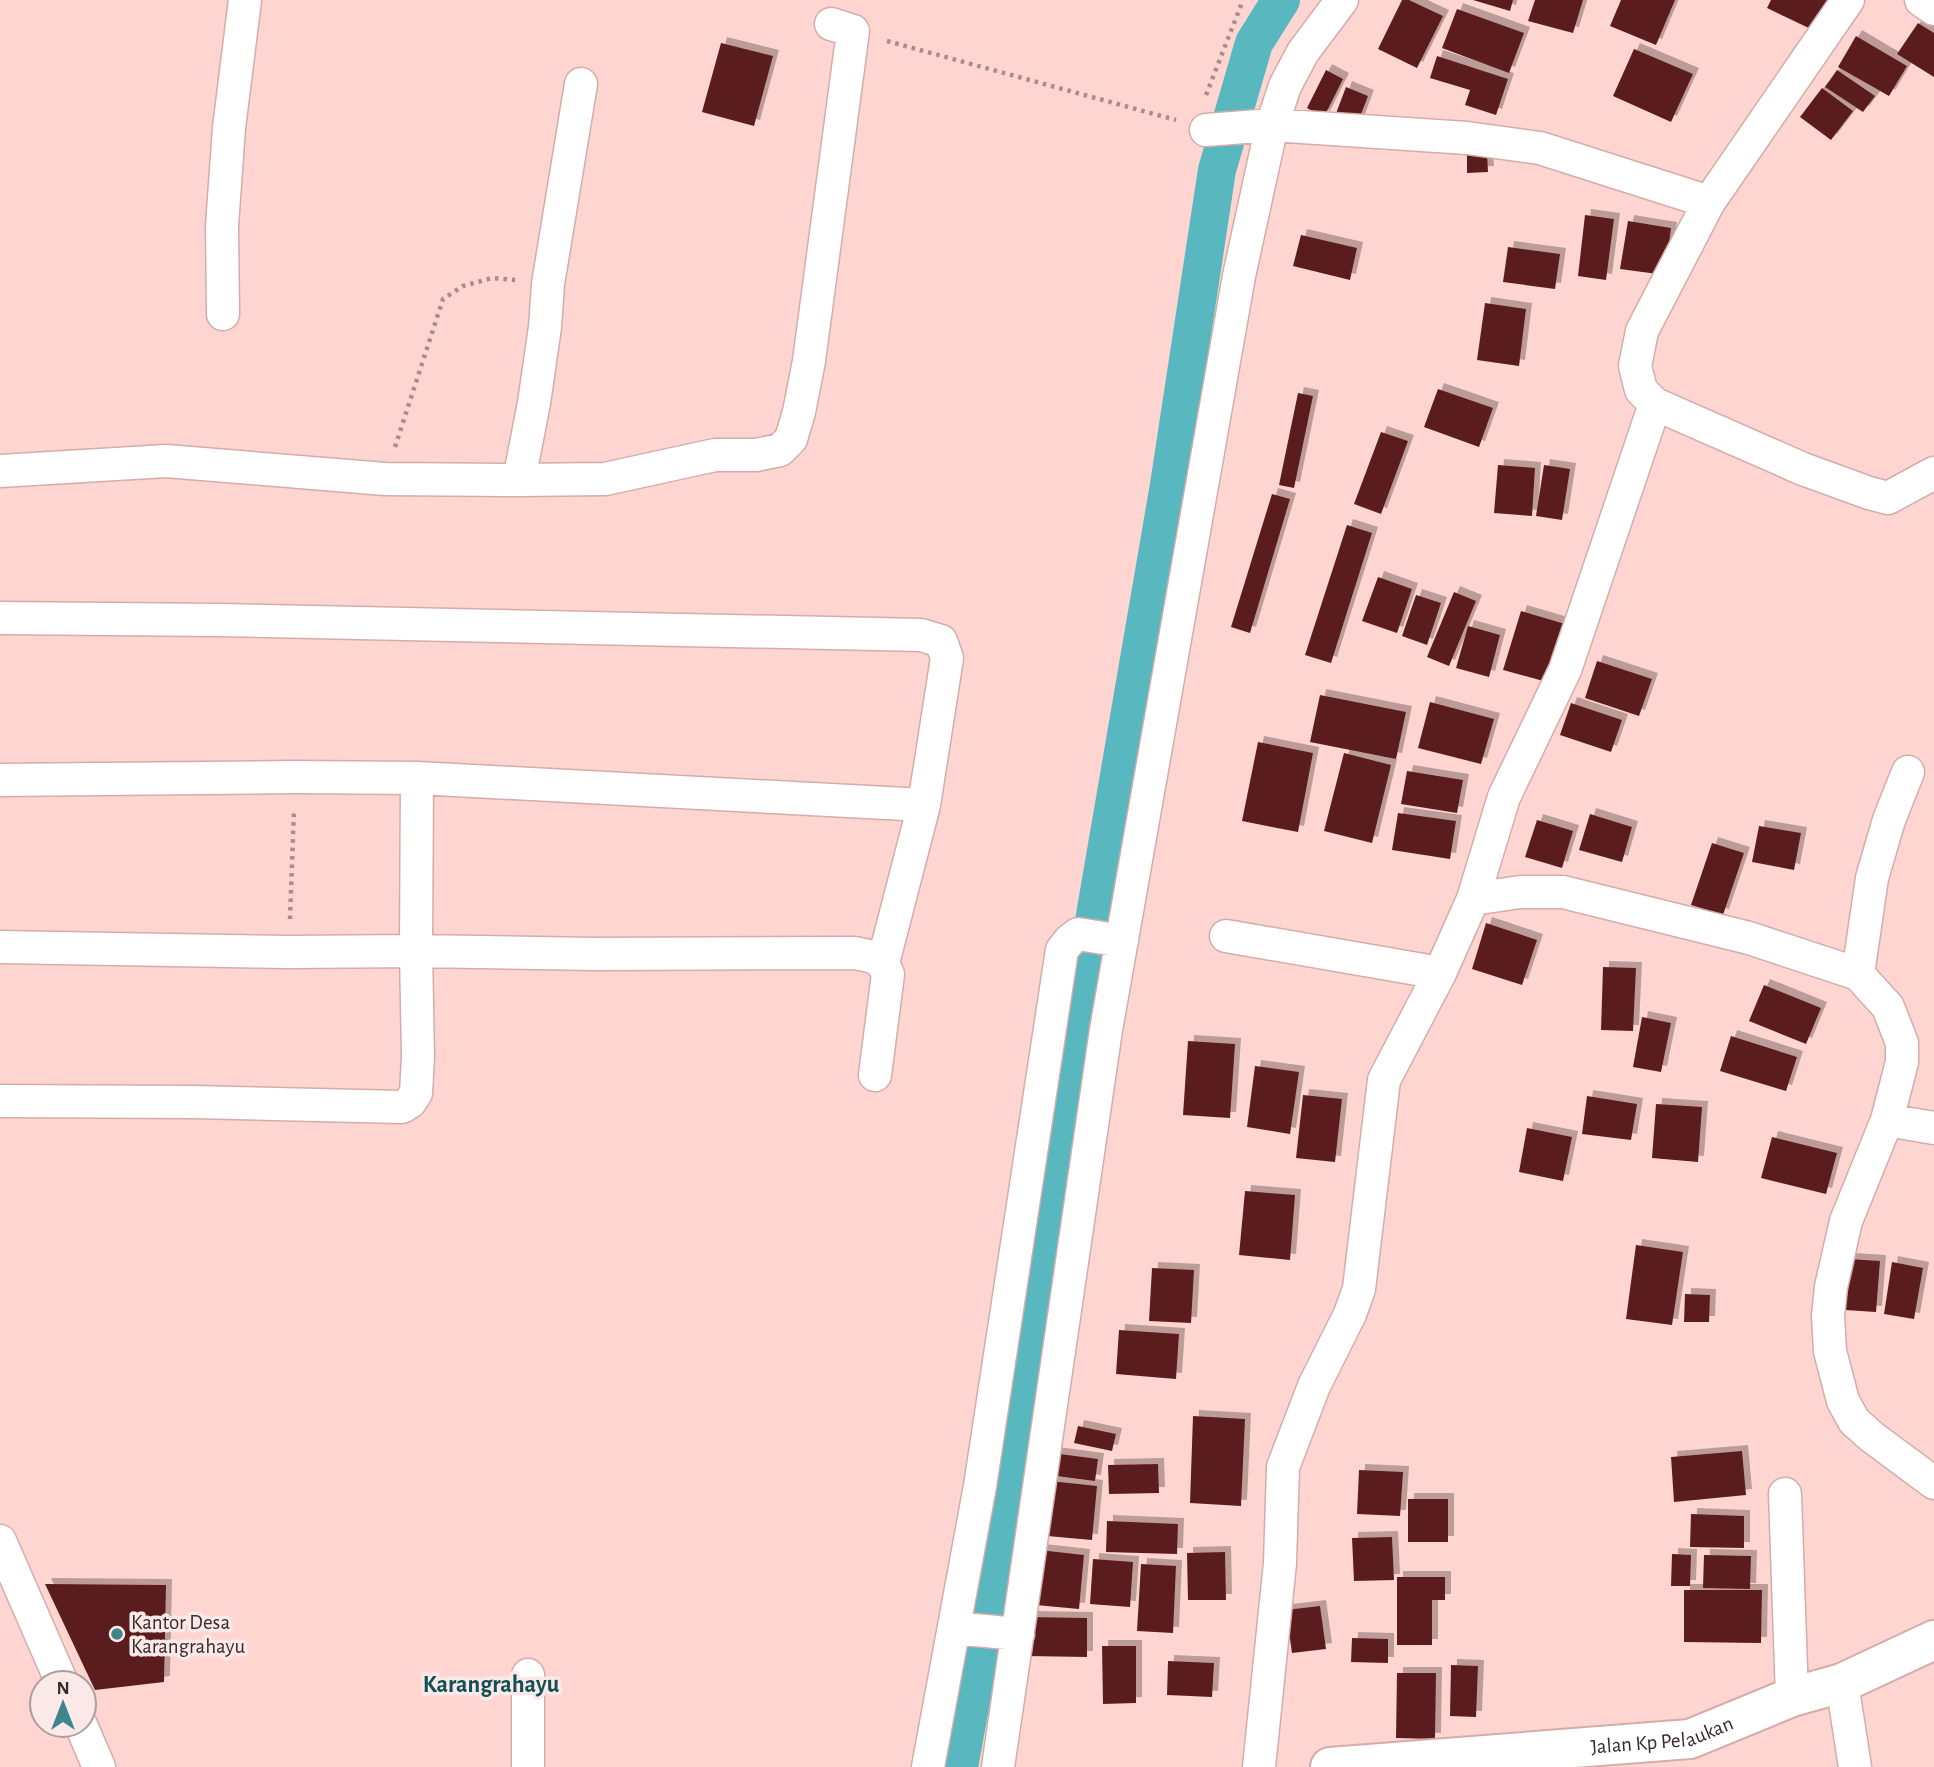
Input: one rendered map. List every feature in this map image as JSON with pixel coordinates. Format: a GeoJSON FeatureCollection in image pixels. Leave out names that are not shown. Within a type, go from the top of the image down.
{"type":"FeatureCollection","features":[{"type":"Feature","properties":{"kind":"street"},"geometry":{"type":"LineString","coordinates":[[223,314],[222,226],[229,128],[245,0]]}},
{"type":"Feature","properties":{"kind":"street"},"geometry":{"type":"LineString","coordinates":[[998,1767],[1117,940],[1239,276],[1258,127],[1303,52],[1342,0]]}},
{"type":"Feature","properties":{"kind":"street"},"geometry":{"type":"LineString","coordinates":[[1847,0],[1709,202],[1642,331],[1635,366],[1641,390],[1655,404],[1803,469],[1868,493],[1888,498],[1934,473]]}},
{"type":"Feature","properties":{"kind":"street"},"geometry":{"type":"LineString","coordinates":[[1921,0],[1934,9]]}},
{"type":"Feature","properties":{"kind":"street"},"geometry":{"type":"LineString","coordinates":[[0,471],[166,461],[385,478],[605,478],[715,455],[756,455],[780,450],[792,439],[809,361],[842,27]]}},
{"type":"Feature","properties":{"kind":"street"},"geometry":{"type":"LineString","coordinates":[[519,480],[534,403],[548,284],[581,84]]}},
{"type":"Feature","properties":{"kind":"street"},"geometry":{"type":"LineString","coordinates":[[1200,128],[1258,127],[1467,138],[1539,148],[1709,202]]}},
{"type":"Feature","properties":{"kind":"street"},"geometry":{"type":"LineString","coordinates":[[1259,1767],[1280,1563],[1283,1467],[1314,1387],[1346,1323],[1359,1289],[1384,1080],[1440,973],[1473,899],[1504,797],[1565,670],[1655,404]]}},
{"type":"Feature","properties":{"kind":"street"},"geometry":{"type":"LineString","coordinates":[[0,618],[233,620],[921,635],[941,641],[947,658],[924,806],[883,963]]}},
{"type":"Feature","properties":{"kind":"street"},"geometry":{"type":"LineString","coordinates":[[1857,974],[1872,878],[1889,820],[1908,772]]}},
{"type":"Feature","properties":{"kind":"street"},"geometry":{"type":"LineString","coordinates":[[0,780],[417,778],[924,806]]}},
{"type":"Feature","properties":{"kind":"street"},"geometry":{"type":"LineString","coordinates":[[0,1101],[402,1107],[410,1102],[416,1093],[418,1044],[417,778]]}},
{"type":"Feature","properties":{"kind":"street"},"geometry":{"type":"LineString","coordinates":[[1473,899],[1520,892],[1563,892],[1749,938],[1857,974],[1888,1007],[1902,1043],[1902,1062],[1887,1119],[1846,1221],[1831,1287],[1828,1316],[1830,1351],[1843,1401],[1854,1421],[1934,1483]]}},
{"type":"Feature","properties":{"kind":"street"},"geometry":{"type":"LineString","coordinates":[[928,1767],[979,1486],[1062,950],[1078,934],[1117,940]]}},
{"type":"Feature","properties":{"kind":"street"},"geometry":{"type":"LineString","coordinates":[[1226,936],[1440,973]]}},
{"type":"Feature","properties":{"kind":"street"},"geometry":{"type":"LineString","coordinates":[[0,947],[289,952],[855,953],[873,957],[883,963],[888,974],[875,1075]]}},
{"type":"Feature","properties":{"kind":"street"},"geometry":{"type":"LineString","coordinates":[[1887,1119],[1934,1128]]}},
{"type":"Feature","properties":{"kind":"street"},"geometry":{"type":"LineString","coordinates":[[1785,1494],[1792,1698]]}},
{"type":"Feature","properties":{"kind":"street"},"geometry":{"type":"LineString","coordinates":[[0,1541],[56,1669]]}},
{"type":"Feature","properties":{"kind":"street"},"geometry":{"type":"LineString","coordinates":[[954,1628],[1017,1634]]}},
{"type":"Feature","properties":{"kind":"street","name":"Jalan Kp Pelaukan"},"geometry":{"type":"LineString","coordinates":[[1330,1767],[1690,1738],[1792,1698],[1842,1683],[1934,1640]]}},
{"type":"Feature","properties":{"kind":"street"},"geometry":{"type":"LineString","coordinates":[[527,1767],[528,1675]]}},
{"type":"Feature","properties":{"kind":"street"},"geometry":{"type":"LineString","coordinates":[[1842,1683],[1855,1767]]}},
{"type":"Feature","properties":{"kind":"street"},"geometry":{"type":"LineString","coordinates":[[86,1739],[99,1767]]}},
{"type":"Feature","properties":{"kind":"path"},"geometry":{"type":"LineString","coordinates":[[842,27],[1200,128],[1243,0]]}},
{"type":"Feature","properties":{"kind":"path"},"geometry":{"type":"LineString","coordinates":[[385,478],[443,299],[463,286],[492,278],[548,284]]}},
{"type":"Feature","properties":{"kind":"path"},"geometry":{"type":"LineString","coordinates":[[289,952],[295,777]]}},
{"type":"Feature","properties":{"kind":"building"},"geometry":{"type":"Polygon","coordinates":[[[1402,0],[1409,0],[1443,16],[1417,68],[1378,49],[1402,0]]]}},
{"type":"Feature","properties":{"kind":"building"},"geometry":{"type":"Polygon","coordinates":[[[1473,0],[1513,0],[1510,11],[1473,0]]]}},
{"type":"Feature","properties":{"kind":"building"},"geometry":{"type":"Polygon","coordinates":[[[1535,0],[1583,0],[1573,33],[1528,21],[1535,0]]]}},
{"type":"Feature","properties":{"kind":"building"},"geometry":{"type":"Polygon","coordinates":[[[1621,0],[1675,0],[1656,45],[1610,26],[1621,0]]]}},
{"type":"Feature","properties":{"kind":"building"},"geometry":{"type":"Polygon","coordinates":[[[1771,0],[1830,0],[1815,31],[1767,8],[1771,0]]]}},
{"type":"Feature","properties":{"kind":"building"},"geometry":{"type":"Polygon","coordinates":[[[1457,9],[1524,33],[1509,73],[1442,48],[1457,9]]]}},
{"type":"Feature","properties":{"kind":"building"},"geometry":{"type":"Polygon","coordinates":[[[1918,23],[1934,33],[1934,77],[1897,54],[1918,23]]]}},
{"type":"Feature","properties":{"kind":"building"},"geometry":{"type":"Polygon","coordinates":[[[1856,36],[1907,66],[1889,96],[1838,67],[1856,36]]]}},
{"type":"Feature","properties":{"kind":"building"},"geometry":{"type":"Polygon","coordinates":[[[721,43],[773,56],[754,126],[702,112],[721,43]]]}},
{"type":"Feature","properties":{"kind":"building"},"geometry":{"type":"Polygon","coordinates":[[[1634,49],[1693,74],[1671,122],[1613,96],[1634,49]]]}},
{"type":"Feature","properties":{"kind":"building"},"geometry":{"type":"Polygon","coordinates":[[[1437,56],[1508,79],[1496,115],[1465,105],[1470,90],[1430,78],[1437,56]]]}},
{"type":"Feature","properties":{"kind":"building"},"geometry":{"type":"Polygon","coordinates":[[[1326,70],[1343,79],[1324,117],[1307,108],[1326,70]]]}},
{"type":"Feature","properties":{"kind":"building"},"geometry":{"type":"Polygon","coordinates":[[[1837,70],[1875,96],[1863,112],[1825,87],[1837,70]]]}},
{"type":"Feature","properties":{"kind":"building"},"geometry":{"type":"Polygon","coordinates":[[[1346,87],[1368,96],[1357,125],[1335,116],[1346,87]]]}},
{"type":"Feature","properties":{"kind":"building"},"geometry":{"type":"Polygon","coordinates":[[[1822,88],[1853,111],[1831,140],[1800,117],[1822,88]]]}},
{"type":"Feature","properties":{"kind":"building"},"geometry":{"type":"Polygon","coordinates":[[[1467,153],[1487,153],[1488,172],[1467,173],[1467,153]]]}},
{"type":"Feature","properties":{"kind":"building"},"geometry":{"type":"Polygon","coordinates":[[[1585,215],[1614,219],[1606,280],[1578,276],[1585,215]]]}},
{"type":"Feature","properties":{"kind":"building"},"geometry":{"type":"Polygon","coordinates":[[[1628,221],[1671,228],[1665,275],[1620,269],[1628,221]]]}},
{"type":"Feature","properties":{"kind":"building"},"geometry":{"type":"Polygon","coordinates":[[[1301,235],[1357,248],[1350,280],[1293,266],[1301,235]]]}},
{"type":"Feature","properties":{"kind":"building"},"geometry":{"type":"Polygon","coordinates":[[[1508,247],[1560,254],[1555,289],[1503,282],[1508,247]]]}},
{"type":"Feature","properties":{"kind":"building"},"geometry":{"type":"Polygon","coordinates":[[[1485,303],[1526,309],[1519,366],[1477,360],[1485,303]]]}},
{"type":"Feature","properties":{"kind":"building"},"geometry":{"type":"Polygon","coordinates":[[[1438,389],[1493,408],[1479,447],[1424,427],[1438,389]]]}},
{"type":"Feature","properties":{"kind":"building"},"geometry":{"type":"Polygon","coordinates":[[[1298,393],[1313,396],[1294,488],[1279,485],[1298,393]]]}},
{"type":"Feature","properties":{"kind":"building"},"geometry":{"type":"Polygon","coordinates":[[[1381,432],[1408,441],[1381,514],[1354,504],[1381,432]]]}},
{"type":"Feature","properties":{"kind":"building"},"geometry":{"type":"Polygon","coordinates":[[[1498,465],[1535,468],[1532,516],[1494,513],[1498,465]]]}},
{"type":"Feature","properties":{"kind":"building"},"geometry":{"type":"Polygon","coordinates":[[[1544,465],[1570,469],[1562,520],[1536,516],[1544,465]]]}},
{"type":"Feature","properties":{"kind":"building"},"geometry":{"type":"Polygon","coordinates":[[[1272,494],[1290,499],[1250,633],[1231,627],[1272,494]]]}},
{"type":"Feature","properties":{"kind":"building"},"geometry":{"type":"Polygon","coordinates":[[[1347,525],[1372,533],[1331,663],[1305,655],[1347,525]]]}},
{"type":"Feature","properties":{"kind":"building"},"geometry":{"type":"Polygon","coordinates":[[[1378,577],[1412,589],[1397,633],[1362,621],[1378,577]]]}},
{"type":"Feature","properties":{"kind":"building"},"geometry":{"type":"Polygon","coordinates":[[[1454,592],[1476,601],[1449,666],[1427,657],[1454,592]]]}},
{"type":"Feature","properties":{"kind":"building"},"geometry":{"type":"Polygon","coordinates":[[[1416,595],[1441,603],[1427,645],[1402,636],[1416,595]]]}},
{"type":"Feature","properties":{"kind":"building"},"geometry":{"type":"Polygon","coordinates":[[[1521,611],[1565,624],[1547,682],[1503,670],[1521,611]]]}},
{"type":"Feature","properties":{"kind":"building"},"geometry":{"type":"Polygon","coordinates":[[[1468,626],[1500,635],[1489,677],[1456,668],[1468,626]]]}},
{"type":"Feature","properties":{"kind":"building"},"geometry":{"type":"Polygon","coordinates":[[[1597,661],[1652,679],[1639,716],[1585,698],[1597,661]]]}},
{"type":"Feature","properties":{"kind":"building"},"geometry":{"type":"Polygon","coordinates":[[[1320,695],[1406,712],[1396,759],[1310,742],[1320,695]]]}},
{"type":"Feature","properties":{"kind":"building"},"geometry":{"type":"Polygon","coordinates":[[[1430,702],[1494,719],[1481,764],[1418,748],[1430,702]]]}},
{"type":"Feature","properties":{"kind":"building"},"geometry":{"type":"Polygon","coordinates":[[[1571,703],[1622,720],[1611,752],[1560,735],[1571,703]]]}},
{"type":"Feature","properties":{"kind":"building"},"geometry":{"type":"Polygon","coordinates":[[[1258,742],[1313,753],[1298,832],[1242,821],[1258,742]]]}},
{"type":"Feature","properties":{"kind":"building"},"geometry":{"type":"Polygon","coordinates":[[[1344,753],[1391,765],[1372,843],[1324,831],[1344,753]]]}},
{"type":"Feature","properties":{"kind":"building"},"geometry":{"type":"Polygon","coordinates":[[[1407,771],[1463,780],[1457,813],[1401,804],[1407,771]]]}},
{"type":"Feature","properties":{"kind":"building"},"geometry":{"type":"Polygon","coordinates":[[[1398,813],[1456,821],[1450,859],[1392,850],[1398,813]]]}},
{"type":"Feature","properties":{"kind":"building"},"geometry":{"type":"Polygon","coordinates":[[[1590,814],[1632,827],[1622,862],[1579,850],[1590,814]]]}},
{"type":"Feature","properties":{"kind":"building"},"geometry":{"type":"Polygon","coordinates":[[[1537,820],[1573,831],[1562,868],[1525,857],[1537,820]]]}},
{"type":"Feature","properties":{"kind":"building"},"geometry":{"type":"Polygon","coordinates":[[[1759,826],[1801,833],[1794,870],[1752,862],[1759,826]]]}},
{"type":"Feature","properties":{"kind":"building"},"geometry":{"type":"Polygon","coordinates":[[[1712,843],[1744,853],[1723,915],[1691,905],[1712,843]]]}},
{"type":"Feature","properties":{"kind":"building"},"geometry":{"type":"Polygon","coordinates":[[[1486,923],[1537,940],[1522,985],[1472,969],[1486,923]]]}},
{"type":"Feature","properties":{"kind":"building"},"geometry":{"type":"Polygon","coordinates":[[[1603,967],[1636,968],[1633,1031],[1601,1030],[1603,967]]]}},
{"type":"Feature","properties":{"kind":"building"},"geometry":{"type":"Polygon","coordinates":[[[1764,985],[1821,1008],[1806,1044],[1749,1021],[1764,985]]]}},
{"type":"Feature","properties":{"kind":"building"},"geometry":{"type":"Polygon","coordinates":[[[1642,1017],[1671,1023],[1661,1072],[1633,1067],[1642,1017]]]}},
{"type":"Feature","properties":{"kind":"building"},"geometry":{"type":"Polygon","coordinates":[[[1731,1036],[1797,1057],[1786,1091],[1720,1071],[1731,1036]]]}},
{"type":"Feature","properties":{"kind":"building"},"geometry":{"type":"Polygon","coordinates":[[[1188,1041],[1235,1044],[1230,1118],[1183,1115],[1188,1041]]]}},
{"type":"Feature","properties":{"kind":"building"},"geometry":{"type":"Polygon","coordinates":[[[1255,1066],[1299,1072],[1290,1134],[1247,1127],[1255,1066]]]}},
{"type":"Feature","properties":{"kind":"building"},"geometry":{"type":"Polygon","coordinates":[[[1303,1095],[1342,1099],[1335,1162],[1296,1158],[1303,1095]]]}},
{"type":"Feature","properties":{"kind":"building"},"geometry":{"type":"Polygon","coordinates":[[[1587,1096],[1637,1104],[1631,1140],[1582,1134],[1587,1096]]]}},
{"type":"Feature","properties":{"kind":"building"},"geometry":{"type":"Polygon","coordinates":[[[1656,1104],[1702,1107],[1698,1162],[1652,1158],[1656,1104]]]}},
{"type":"Feature","properties":{"kind":"building"},"geometry":{"type":"Polygon","coordinates":[[[1527,1128],[1572,1137],[1563,1181],[1519,1172],[1527,1128]]]}},
{"type":"Feature","properties":{"kind":"building"},"geometry":{"type":"Polygon","coordinates":[[[1772,1137],[1837,1153],[1826,1194],[1761,1178],[1772,1137]]]}},
{"type":"Feature","properties":{"kind":"building"},"geometry":{"type":"Polygon","coordinates":[[[1245,1191],[1295,1195],[1290,1260],[1239,1255],[1245,1191]]]}},
{"type":"Feature","properties":{"kind":"building"},"geometry":{"type":"Polygon","coordinates":[[[1636,1245],[1683,1252],[1672,1325],[1626,1319],[1636,1245]]]}},
{"type":"Feature","properties":{"kind":"building"},"geometry":{"type":"Polygon","coordinates":[[[1849,1259],[1880,1261],[1876,1312],[1845,1310],[1849,1259]]]}},
{"type":"Feature","properties":{"kind":"building"},"geometry":{"type":"Polygon","coordinates":[[[1892,1262],[1923,1268],[1914,1319],[1884,1314],[1892,1262]]]}},
{"type":"Feature","properties":{"kind":"building"},"geometry":{"type":"Polygon","coordinates":[[[1152,1268],[1194,1270],[1191,1323],[1149,1321],[1152,1268]]]}},
{"type":"Feature","properties":{"kind":"building"},"geometry":{"type":"Polygon","coordinates":[[[1685,1294],[1710,1295],[1709,1322],[1684,1322],[1685,1294]]]}},
{"type":"Feature","properties":{"kind":"building"},"geometry":{"type":"Polygon","coordinates":[[[1119,1330],[1179,1334],[1176,1379],[1116,1374],[1119,1330]]]}},
{"type":"Feature","properties":{"kind":"building"},"geometry":{"type":"Polygon","coordinates":[[[1193,1416],[1245,1419],[1241,1506],[1190,1503],[1193,1416]]]}},
{"type":"Feature","properties":{"kind":"building"},"geometry":{"type":"Polygon","coordinates":[[[1078,1426],[1116,1434],[1112,1451],[1074,1443],[1078,1426]]]}},
{"type":"Feature","properties":{"kind":"building"},"geometry":{"type":"Polygon","coordinates":[[[1742,1451],[1746,1495],[1674,1502],[1671,1457],[1742,1451]]]}},
{"type":"Feature","properties":{"kind":"building"},"geometry":{"type":"Polygon","coordinates":[[[1052,1453],[1098,1459],[1095,1481],[1049,1475],[1052,1453]]]}},
{"type":"Feature","properties":{"kind":"building"},"geometry":{"type":"Polygon","coordinates":[[[1158,1464],[1159,1493],[1109,1494],[1108,1465],[1158,1464]]]}},
{"type":"Feature","properties":{"kind":"building"},"geometry":{"type":"Polygon","coordinates":[[[1359,1470],[1403,1472],[1400,1516],[1357,1514],[1359,1470]]]}},
{"type":"Feature","properties":{"kind":"building"},"geometry":{"type":"Polygon","coordinates":[[[1041,1480],[1097,1486],[1092,1540],[1036,1535],[1041,1480]]]}},
{"type":"Feature","properties":{"kind":"building"},"geometry":{"type":"Polygon","coordinates":[[[1408,1499],[1448,1499],[1448,1542],[1408,1542],[1408,1499]]]}},
{"type":"Feature","properties":{"kind":"building"},"geometry":{"type":"Polygon","coordinates":[[[1691,1514],[1744,1516],[1744,1548],[1690,1547],[1691,1514]]]}},
{"type":"Feature","properties":{"kind":"building"},"geometry":{"type":"Polygon","coordinates":[[[1107,1521],[1178,1524],[1177,1554],[1106,1552],[1107,1521]]]}},
{"type":"Feature","properties":{"kind":"building"},"geometry":{"type":"Polygon","coordinates":[[[1392,1537],[1394,1580],[1354,1581],[1352,1538],[1392,1537]]]}},
{"type":"Feature","properties":{"kind":"building"},"geometry":{"type":"Polygon","coordinates":[[[1030,1549],[1084,1555],[1079,1609],[1025,1604],[1030,1549]]]}},
{"type":"Feature","properties":{"kind":"building"},"geometry":{"type":"Polygon","coordinates":[[[1225,1552],[1226,1600],[1188,1600],[1187,1553],[1225,1552]]]}},
{"type":"Feature","properties":{"kind":"building"},"geometry":{"type":"Polygon","coordinates":[[[1672,1554],[1691,1555],[1690,1586],[1671,1586],[1672,1554]]]}},
{"type":"Feature","properties":{"kind":"building"},"geometry":{"type":"Polygon","coordinates":[[[1704,1555],[1751,1556],[1750,1589],[1703,1588],[1704,1555]]]}},
{"type":"Feature","properties":{"kind":"building"},"geometry":{"type":"Polygon","coordinates":[[[1093,1559],[1133,1562],[1130,1607],[1090,1604],[1093,1559]]]}},
{"type":"Feature","properties":{"kind":"building"},"geometry":{"type":"Polygon","coordinates":[[[1141,1564],[1176,1566],[1173,1633],[1137,1631],[1141,1564]]]}},
{"type":"Feature","properties":{"kind":"building"},"geometry":{"type":"Polygon","coordinates":[[[1397,1577],[1445,1577],[1445,1600],[1432,1600],[1432,1645],[1397,1645],[1397,1577]]]}},
{"type":"Feature","properties":{"kind":"building","name":"Kantor Desa Karangrahayu"},"geometry":{"type":"Polygon","coordinates":[[[45,1584],[166,1585],[164,1682],[98,1690],[98,1669],[85,1669],[45,1584]]]}},
{"type":"Feature","properties":{"kind":"building"},"geometry":{"type":"Polygon","coordinates":[[[1684,1590],[1762,1590],[1761,1643],[1684,1642],[1684,1590]]]}},
{"type":"Feature","properties":{"kind":"building"},"geometry":{"type":"Polygon","coordinates":[[[1320,1606],[1326,1649],[1292,1653],[1286,1610],[1320,1606]]]}},
{"type":"Feature","properties":{"kind":"building"},"geometry":{"type":"Polygon","coordinates":[[[1027,1617],[1087,1618],[1087,1657],[1027,1656],[1027,1617]]]}},
{"type":"Feature","properties":{"kind":"building"},"geometry":{"type":"Polygon","coordinates":[[[1352,1638],[1388,1639],[1388,1663],[1351,1662],[1352,1638]]]}},
{"type":"Feature","properties":{"kind":"building"},"geometry":{"type":"Polygon","coordinates":[[[1102,1646],[1136,1646],[1136,1703],[1103,1704],[1102,1646]]]}},
{"type":"Feature","properties":{"kind":"building"},"geometry":{"type":"Polygon","coordinates":[[[1168,1661],[1214,1663],[1212,1697],[1167,1695],[1168,1661]]]}},
{"type":"Feature","properties":{"kind":"building"},"geometry":{"type":"Polygon","coordinates":[[[1451,1665],[1478,1666],[1476,1717],[1450,1716],[1451,1665]]]}},
{"type":"Feature","properties":{"kind":"building"},"geometry":{"type":"Polygon","coordinates":[[[1397,1673],[1436,1673],[1435,1739],[1396,1738],[1397,1673]]]}},
{"type":"Feature","properties":{"kind":"waterway"},"geometry":{"type":"LineString","coordinates":[[959,1767],[992,1587],[1089,950],[1169,485],[1217,170],[1254,43],[1281,0]]}},
{"type":"Feature","properties":{"kind":"place","name":"Kantor Desa Karangrahayu"},"geometry":{"type":"Point","coordinates":[117,1634]}},
{"type":"Feature","properties":{"kind":"district","name":"Karangrahayu"},"geometry":{"type":"Point","coordinates":[491,1685]}}]}
